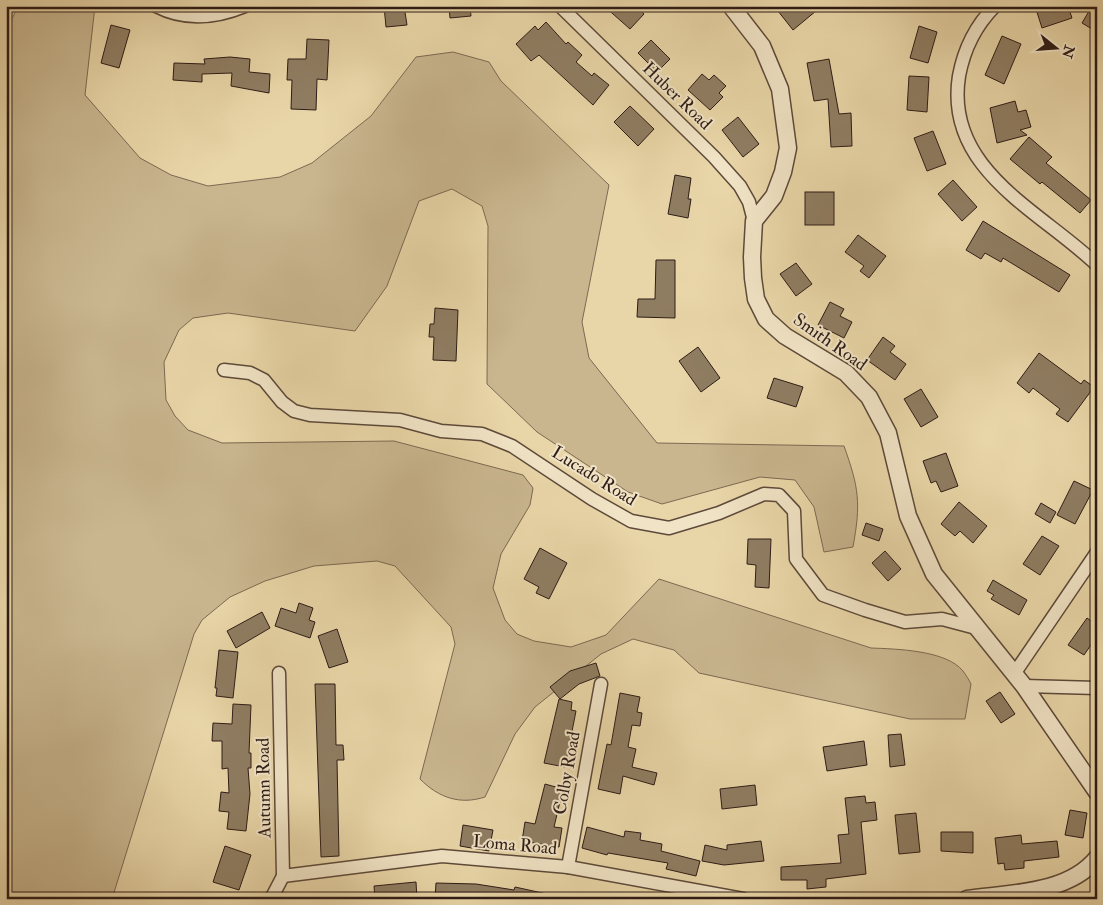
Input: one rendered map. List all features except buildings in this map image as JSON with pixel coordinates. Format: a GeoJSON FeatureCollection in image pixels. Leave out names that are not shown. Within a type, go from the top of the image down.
{"type":"FeatureCollection","features":[{"type":"Feature","properties":{"kind":"street"},"geometry":{"type":"LineString","coordinates":[[156,6],[166,12],[202,17],[227,13],[245,6]]}},
{"type":"Feature","properties":{"kind":"street","name":"Huber Road"},"geometry":{"type":"LineString","coordinates":[[560,6],[727,172],[745,194],[754,221]]}},
{"type":"Feature","properties":{"kind":"street"},"geometry":{"type":"LineString","coordinates":[[731,6],[762,46],[780,89],[788,148],[783,172],[774,196],[754,221]]}},
{"type":"Feature","properties":{"kind":"street"},"geometry":{"type":"LineString","coordinates":[[994,6],[975,30],[961,63],[957,103],[961,124],[970,148],[993,179],[1097,265]]}},
{"type":"Feature","properties":{"kind":"street","name":"Smith Road"},"geometry":{"type":"LineString","coordinates":[[754,221],[753,278],[756,298],[766,319],[785,336],[846,373],[869,397],[888,433],[908,516],[934,574],[1019,680],[1097,792]]}},
{"type":"Feature","properties":{"kind":"street","name":"Lucado Road"},"geometry":{"type":"LineString","coordinates":[[224,370],[250,373],[264,380],[282,402],[294,411],[310,415],[400,420],[441,431],[482,434],[512,446],[592,499],[631,521],[668,528],[719,513],[764,494],[779,495],[794,511],[796,560],[823,595],[905,622],[942,619],[976,628]]}},
{"type":"Feature","properties":{"kind":"street"},"geometry":{"type":"LineString","coordinates":[[1097,552],[1019,680],[1097,688]]}},
{"type":"Feature","properties":{"kind":"street","name":"Autumn Road"},"geometry":{"type":"LineString","coordinates":[[271,899],[283,876],[279,673]]}},
{"type":"Feature","properties":{"kind":"street","name":"Colby Road"},"geometry":{"type":"LineString","coordinates":[[568,867],[601,684]]}},
{"type":"Feature","properties":{"kind":"street","name":"Loma Road"},"geometry":{"type":"LineString","coordinates":[[283,876],[442,856],[568,867],[743,899]]}},
{"type":"Feature","properties":{"kind":"street"},"geometry":{"type":"LineString","coordinates":[[968,899],[1054,886],[1088,869],[1097,858]]}},
{"type":"Feature","properties":{"kind":"shaded area"},"geometry":{"type":"Polygon","coordinates":[[[18,6],[95,6],[85,95],[140,158],[171,175],[208,186],[280,177],[312,163],[371,116],[416,57],[453,52],[489,62],[501,81],[609,185],[582,322],[589,358],[657,443],[844,446],[856,485],[858,507],[853,547],[824,552],[814,507],[795,480],[760,477],[662,504],[628,492],[537,432],[487,384],[488,226],[482,206],[452,189],[419,201],[387,286],[355,331],[228,313],[193,318],[179,330],[164,362],[166,400],[175,416],[188,430],[222,443],[394,441],[523,475],[533,488],[530,505],[501,554],[493,588],[505,620],[517,634],[534,641],[571,647],[606,635],[659,579],[871,648],[920,652],[945,659],[963,671],[971,684],[965,719],[910,719],[699,673],[674,650],[633,639],[601,654],[535,707],[515,734],[485,797],[458,800],[442,795],[427,786],[420,779],[455,644],[451,627],[395,566],[377,561],[314,566],[265,581],[230,597],[202,620],[194,634],[112,899],[6,899],[6,32],[18,6]]]}}]}
